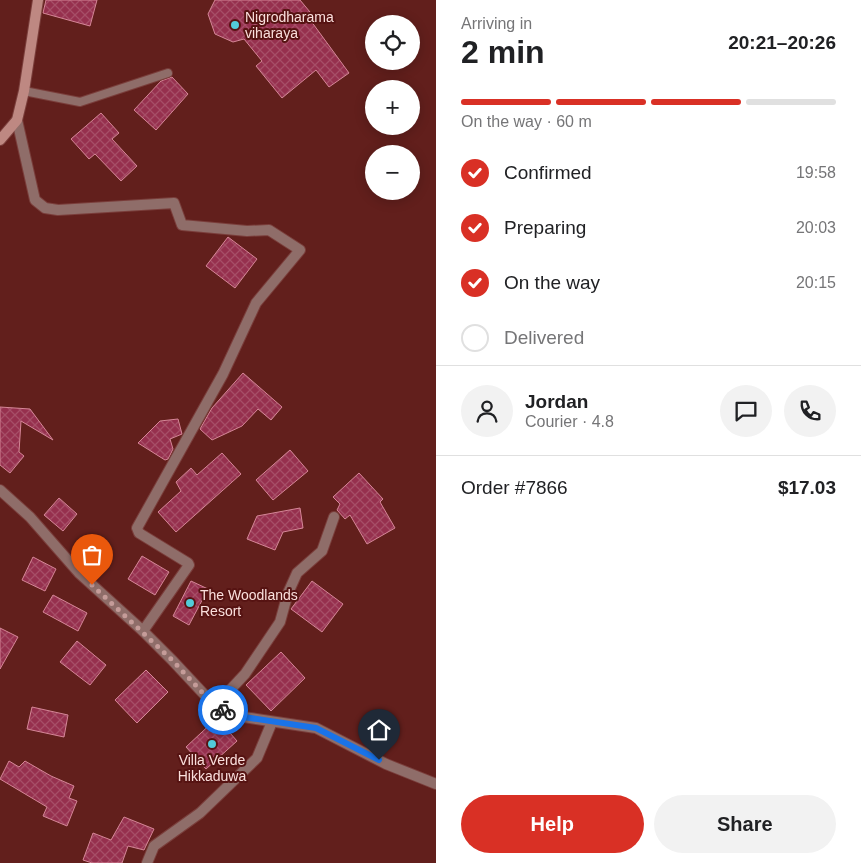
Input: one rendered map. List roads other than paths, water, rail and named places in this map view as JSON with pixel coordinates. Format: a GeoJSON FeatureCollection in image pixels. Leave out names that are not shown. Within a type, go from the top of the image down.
{"type":"FeatureCollection","features":[{"type":"Feature","properties":{"kind":"street"},"geometry":{"type":"LineString","coordinates":[[38,0],[24,91],[17,120],[35,200],[45,208],[58,210],[174,203],[182,225],[246,231],[269,230],[300,250],[256,303],[223,374],[137,528],[138,533],[189,565],[143,631]]}},
{"type":"Feature","properties":{"kind":"street"},"geometry":{"type":"LineString","coordinates":[[0,140],[17,120]]}},
{"type":"Feature","properties":{"kind":"street"},"geometry":{"type":"LineString","coordinates":[[0,490],[30,517],[79,573],[143,631],[215,706],[237,716],[316,728],[386,764],[436,784]]}},
{"type":"Feature","properties":{"kind":"street"},"geometry":{"type":"LineString","coordinates":[[215,706],[245,674],[280,622],[288,593],[297,573],[322,551],[334,517]]}},
{"type":"Feature","properties":{"kind":"street"},"geometry":{"type":"LineString","coordinates":[[147,863],[154,846],[200,813],[257,758],[272,722]]}},
{"type":"Feature","properties":{"kind":"lane"},"geometry":{"type":"LineString","coordinates":[[24,91],[80,102],[168,74]]}},
{"type":"Feature","properties":{"kind":"place","name":"Nigrodharama viharaya"},"geometry":{"type":"Point","coordinates":[235,25]}},
{"type":"Feature","properties":{"kind":"place","name":"The Woodlands Resort"},"geometry":{"type":"Point","coordinates":[190,603]}},
{"type":"Feature","properties":{"kind":"place","name":"Villa Verde Hikkaduwa"},"geometry":{"type":"Point","coordinates":[212,744]}}]}
